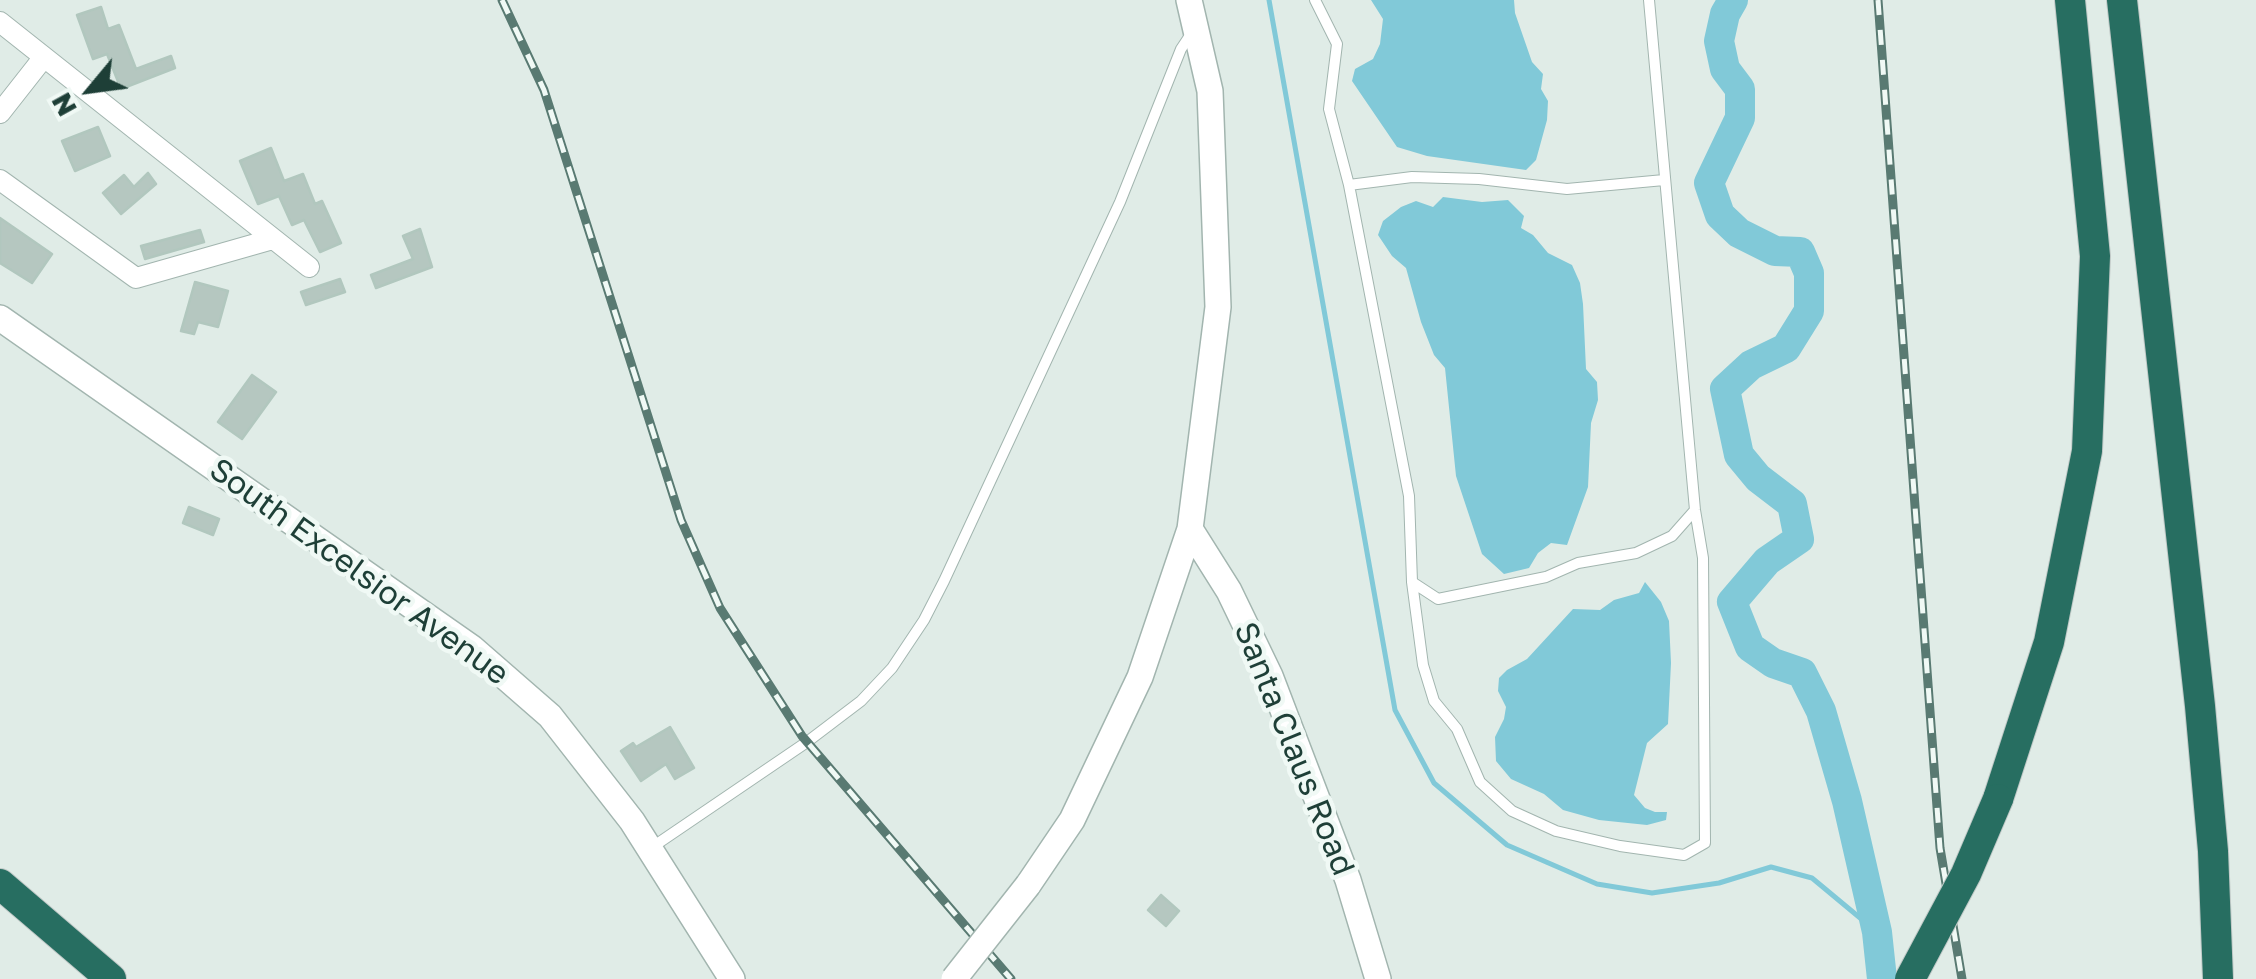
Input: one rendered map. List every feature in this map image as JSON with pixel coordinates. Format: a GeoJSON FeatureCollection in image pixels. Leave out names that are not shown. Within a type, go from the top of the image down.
{"type":"FeatureCollection","features":[{"type":"Feature","properties":{"kind":"highway"},"geometry":{"type":"LineString","coordinates":[[1910,979],[1966,874],[1998,799],[2048,642],[2087,451],[2095,256],[2070,0]]}},
{"type":"Feature","properties":{"kind":"highway"},"geometry":{"type":"LineString","coordinates":[[2122,0],[2200,706],[2213,851],[2218,979]]}},
{"type":"Feature","properties":{"kind":"highway"},"geometry":{"type":"LineString","coordinates":[[0,884],[111,979]]}},
{"type":"Feature","properties":{"kind":"street"},"geometry":{"type":"LineString","coordinates":[[954,979],[1028,885],[1072,820],[1140,677],[1190,529],[1218,307],[1210,92],[1189,0]]}},
{"type":"Feature","properties":{"kind":"street"},"geometry":{"type":"LineString","coordinates":[[0,22],[310,267]]}},
{"type":"Feature","properties":{"kind":"street"},"geometry":{"type":"LineString","coordinates":[[0,113],[44,57]]}},
{"type":"Feature","properties":{"kind":"street"},"geometry":{"type":"LineString","coordinates":[[0,180],[136,278],[273,238]]}},
{"type":"Feature","properties":{"kind":"street","name":"South Excelsior Avenue"},"geometry":{"type":"LineString","coordinates":[[0,318],[472,648],[550,716],[632,821],[732,979]]}},
{"type":"Feature","properties":{"kind":"street","name":"Santa Claus Road"},"geometry":{"type":"LineString","coordinates":[[1190,529],[1229,591],[1270,676],[1348,880],[1378,979]]}},
{"type":"Feature","properties":{"kind":"lane"},"geometry":{"type":"LineString","coordinates":[[1315,0],[1337,44],[1329,110],[1349,185],[1409,496],[1412,582],[1423,665],[1434,701],[1458,729],[1480,782],[1512,812],[1556,831],[1684,855],[1706,843],[1703,558],[1694,510],[1650,0]]}},
{"type":"Feature","properties":{"kind":"lane"},"geometry":{"type":"LineString","coordinates":[[650,849],[862,702],[924,620],[1120,202],[1181,48],[1196,28]]}},
{"type":"Feature","properties":{"kind":"lane"},"geometry":{"type":"LineString","coordinates":[[1349,185],[1429,178],[1566,188],[1664,180]]}},
{"type":"Feature","properties":{"kind":"lane"},"geometry":{"type":"LineString","coordinates":[[1412,582],[1438,599],[1546,577],[1578,563],[1636,553],[1672,536],[1694,510]]}},
{"type":"Feature","properties":{"kind":"water"},"geometry":{"type":"Polygon","coordinates":[[[1371,0],[1514,0],[1532,62],[1543,74],[1541,89],[1548,101],[1536,160],[1526,170],[1427,156],[1397,147],[1352,81],[1355,69],[1373,59],[1380,44],[1383,19],[1371,0]]]}},
{"type":"Feature","properties":{"kind":"water"},"geometry":{"type":"Polygon","coordinates":[[[1443,197],[1482,202],[1508,200],[1524,216],[1521,228],[1533,235],[1548,253],[1572,265],[1583,304],[1586,369],[1597,382],[1588,487],[1567,545],[1551,543],[1538,553],[1529,568],[1504,574],[1482,554],[1456,476],[1445,368],[1434,355],[1421,322],[1406,268],[1378,235],[1383,221],[1401,207],[1416,201],[1433,207],[1443,197]]]}},
{"type":"Feature","properties":{"kind":"water"},"geometry":{"type":"Polygon","coordinates":[[[1645,582],[1661,602],[1669,621],[1671,663],[1668,724],[1647,743],[1634,795],[1645,808],[1667,812],[1666,820],[1647,825],[1599,820],[1563,810],[1544,794],[1511,779],[1496,761],[1495,737],[1506,707],[1498,691],[1499,678],[1527,659],[1573,609],[1600,610],[1614,600],[1639,593],[1645,582]]]}},
{"type":"Feature","properties":{"kind":"building"},"geometry":{"type":"Polygon","coordinates":[[[101,7],[108,29],[119,25],[136,69],[171,56],[175,68],[121,89],[107,54],[93,59],[77,15],[101,7]]]}},
{"type":"Feature","properties":{"kind":"building"},"geometry":{"type":"Polygon","coordinates":[[[98,127],[110,156],[75,171],[62,141],[98,127]]]}},
{"type":"Feature","properties":{"kind":"building"},"geometry":{"type":"Polygon","coordinates":[[[271,148],[284,181],[303,174],[315,204],[322,201],[341,243],[320,252],[304,220],[292,225],[279,196],[258,204],[240,161],[271,148]]]}},
{"type":"Feature","properties":{"kind":"building"},"geometry":{"type":"Polygon","coordinates":[[[148,173],[156,184],[121,214],[103,193],[124,175],[134,187],[148,173]]]}},
{"type":"Feature","properties":{"kind":"building"},"geometry":{"type":"Polygon","coordinates":[[[0,218],[52,254],[32,283],[0,263],[0,218]]]}},
{"type":"Feature","properties":{"kind":"building"},"geometry":{"type":"Polygon","coordinates":[[[420,229],[432,267],[376,288],[371,275],[413,259],[403,236],[420,229]]]}},
{"type":"Feature","properties":{"kind":"building"},"geometry":{"type":"Polygon","coordinates":[[[200,230],[204,242],[145,259],[141,246],[200,230]]]}},
{"type":"Feature","properties":{"kind":"building"},"geometry":{"type":"Polygon","coordinates":[[[340,279],[345,292],[306,305],[301,292],[340,279]]]}},
{"type":"Feature","properties":{"kind":"building"},"geometry":{"type":"Polygon","coordinates":[[[195,282],[228,291],[218,327],[198,322],[194,334],[181,331],[195,282]]]}},
{"type":"Feature","properties":{"kind":"building"},"geometry":{"type":"Polygon","coordinates":[[[252,375],[276,392],[242,439],[218,422],[252,375]]]}},
{"type":"Feature","properties":{"kind":"building"},"geometry":{"type":"Polygon","coordinates":[[[189,507],[219,519],[213,535],[183,523],[189,507]]]}},
{"type":"Feature","properties":{"kind":"building"},"geometry":{"type":"Polygon","coordinates":[[[670,727],[694,768],[675,779],[666,764],[641,781],[621,751],[633,743],[636,747],[670,727]]]}},
{"type":"Feature","properties":{"kind":"building"},"geometry":{"type":"Polygon","coordinates":[[[1161,895],[1179,911],[1166,926],[1148,910],[1161,895]]]}},
{"type":"Feature","properties":{"kind":"waterway"},"geometry":{"type":"LineString","coordinates":[[1269,0],[1395,710],[1434,783],[1507,845],[1597,884],[1652,893],[1719,883],[1771,867],[1812,878],[1877,932]]}},
{"type":"Feature","properties":{"kind":"waterway"},"geometry":{"type":"LineString","coordinates":[[1733,0],[1725,14],[1719,41],[1725,69],[1740,89],[1740,118],[1709,183],[1720,215],[1739,233],[1775,251],[1800,252],[1809,273],[1809,311],[1786,348],[1751,365],[1725,389],[1739,455],[1758,478],[1792,504],[1799,539],[1767,561],[1732,602],[1750,647],[1773,663],[1802,673],[1821,711],[1847,801],[1877,932],[1882,979]]}},
{"type":"Feature","properties":{"kind":"railway"},"geometry":{"type":"LineString","coordinates":[[502,0],[544,90],[681,520],[720,608],[802,736],[1011,979]]}},
{"type":"Feature","properties":{"kind":"railway"},"geometry":{"type":"LineString","coordinates":[[1878,0],[1940,848],[1962,979]]}}]}
